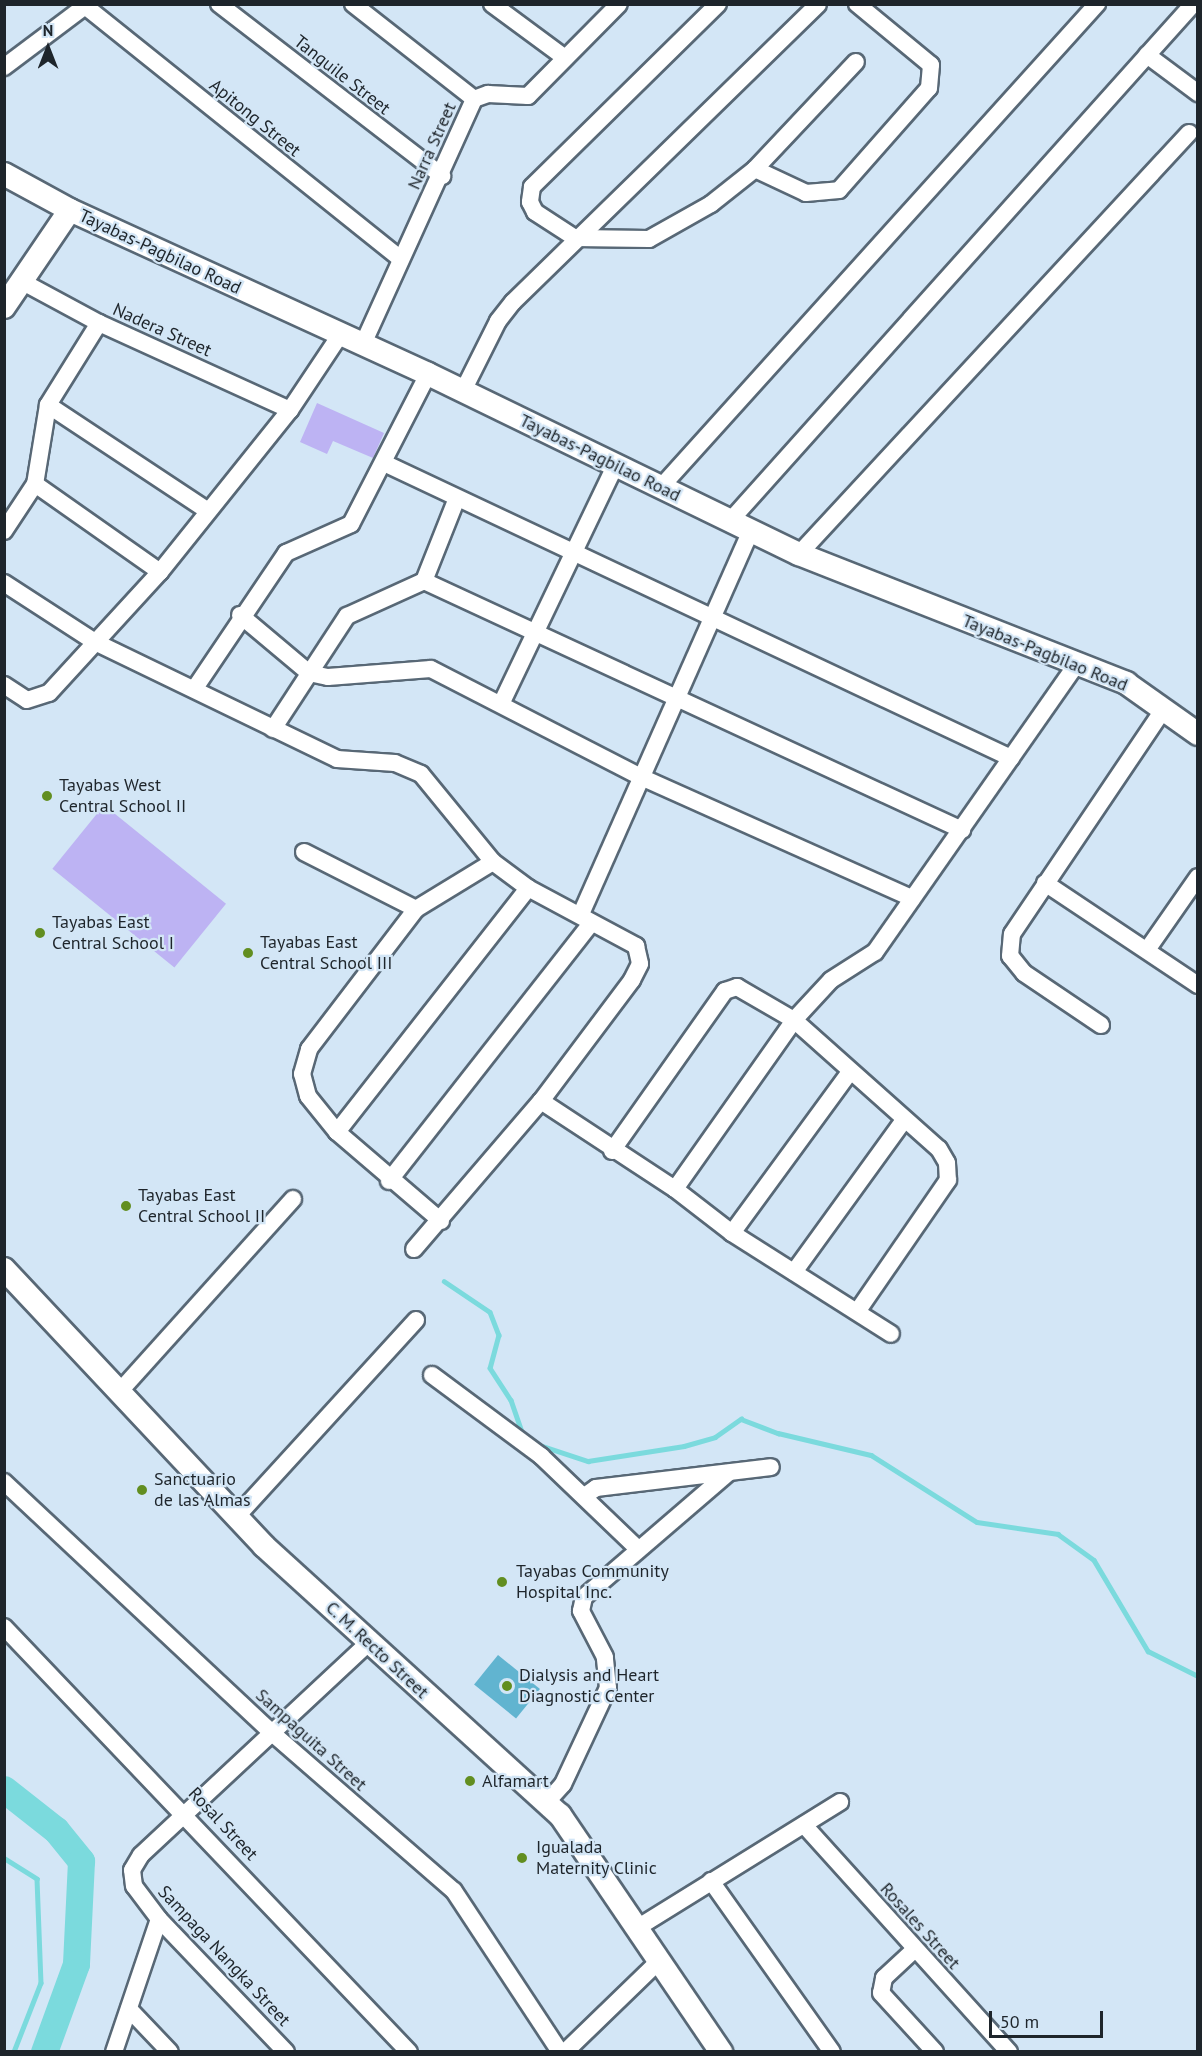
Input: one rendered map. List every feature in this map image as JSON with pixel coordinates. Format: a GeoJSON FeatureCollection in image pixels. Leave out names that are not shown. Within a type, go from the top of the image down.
{"type":"FeatureCollection","features":[{"type":"Feature","properties":{"kind":"main road","name":"Tayabas-Pagbilao Road"},"geometry":{"type":"LineString","coordinates":[[4,174],[70,210],[428,374],[799,554],[1078,662],[1126,683],[1197,734]]}},
{"type":"Feature","properties":{"kind":"main road"},"geometry":{"type":"LineString","coordinates":[[4,307],[70,210]]}},
{"type":"Feature","properties":{"kind":"main road","name":"C. M. Recto Street"},"geometry":{"type":"LineString","coordinates":[[4,1269],[121,1389],[264,1546],[368,1643],[560,1815],[637,1928],[657,1963],[721,2052]]}},
{"type":"Feature","properties":{"kind":"street","name":"Tanguile Street"},"geometry":{"type":"LineString","coordinates":[[219,4],[442,176]]}},
{"type":"Feature","properties":{"kind":"street"},"geometry":{"type":"LineString","coordinates":[[354,4],[474,99]]}},
{"type":"Feature","properties":{"kind":"street"},"geometry":{"type":"LineString","coordinates":[[492,4],[564,57]]}},
{"type":"Feature","properties":{"kind":"street"},"geometry":{"type":"LineString","coordinates":[[718,4],[532,188],[530,202],[536,212],[575,238],[649,239],[711,204],[755,168],[856,62]]}},
{"type":"Feature","properties":{"kind":"street"},"geometry":{"type":"LineString","coordinates":[[463,391],[498,321],[575,238],[818,4]]}},
{"type":"Feature","properties":{"kind":"street"},"geometry":{"type":"LineString","coordinates":[[755,168],[806,193],[839,189],[929,88],[934,69],[857,4]]}},
{"type":"Feature","properties":{"kind":"street"},"geometry":{"type":"LineString","coordinates":[[661,487],[1097,4]]}},
{"type":"Feature","properties":{"kind":"street"},"geometry":{"type":"LineString","coordinates":[[730,521],[1193,4]]}},
{"type":"Feature","properties":{"kind":"street"},"geometry":{"type":"LineString","coordinates":[[4,67],[86,5]]}},
{"type":"Feature","properties":{"kind":"street","name":"Apitong Street"},"geometry":{"type":"LineString","coordinates":[[86,5],[401,259]]}},
{"type":"Feature","properties":{"kind":"street","name":"Narra Street"},"geometry":{"type":"LineString","coordinates":[[363,344],[442,176],[474,99],[488,94],[528,96],[564,57],[618,5]]}},
{"type":"Feature","properties":{"kind":"street"},"geometry":{"type":"LineString","coordinates":[[1147,56],[1197,93]]}},
{"type":"Feature","properties":{"kind":"street"},"geometry":{"type":"LineString","coordinates":[[799,554],[1189,133]]}},
{"type":"Feature","properties":{"kind":"street","name":"Nadera Street"},"geometry":{"type":"LineString","coordinates":[[21,280],[99,323],[290,410]]}},
{"type":"Feature","properties":{"kind":"street"},"geometry":{"type":"LineString","coordinates":[[4,531],[35,484],[48,405],[99,323]]}},
{"type":"Feature","properties":{"kind":"street"},"geometry":{"type":"LineString","coordinates":[[4,685],[27,700],[49,693],[160,572],[290,410],[340,335]]}},
{"type":"Feature","properties":{"kind":"street"},"geometry":{"type":"LineString","coordinates":[[195,688],[240,615],[286,553],[351,524],[428,374]]}},
{"type":"Feature","properties":{"kind":"street"},"geometry":{"type":"LineString","coordinates":[[48,405],[208,511]]}},
{"type":"Feature","properties":{"kind":"street"},"geometry":{"type":"LineString","coordinates":[[384,463],[1011,758]]}},
{"type":"Feature","properties":{"kind":"street"},"geometry":{"type":"LineString","coordinates":[[502,702],[615,466]]}},
{"type":"Feature","properties":{"kind":"street"},"geometry":{"type":"LineString","coordinates":[[35,484],[160,572]]}},
{"type":"Feature","properties":{"kind":"street"},"geometry":{"type":"LineString","coordinates":[[273,729],[347,616],[424,581],[458,498]]}},
{"type":"Feature","properties":{"kind":"street"},"geometry":{"type":"LineString","coordinates":[[389,1181],[586,918],[641,777],[751,530]]}},
{"type":"Feature","properties":{"kind":"street"},"geometry":{"type":"LineString","coordinates":[[424,581],[962,830]]}},
{"type":"Feature","properties":{"kind":"street"},"geometry":{"type":"LineString","coordinates":[[4,583],[95,642],[195,688],[337,759],[394,763],[421,774],[493,862],[528,888],[636,946],[640,964],[541,1101],[441,1221],[414,1249]]}},
{"type":"Feature","properties":{"kind":"street"},"geometry":{"type":"LineString","coordinates":[[240,615],[309,673],[328,677],[431,669],[502,702],[641,777],[912,898]]}},
{"type":"Feature","properties":{"kind":"street"},"geometry":{"type":"LineString","coordinates":[[675,1189],[794,1020],[831,980],[875,952],[1078,662]]}},
{"type":"Feature","properties":{"kind":"street"},"geometry":{"type":"LineString","coordinates":[[1101,1025],[1024,973],[1010,956],[1012,934],[1164,709]]}},
{"type":"Feature","properties":{"kind":"street"},"geometry":{"type":"LineString","coordinates":[[304,852],[416,909]]}},
{"type":"Feature","properties":{"kind":"street"},"geometry":{"type":"LineString","coordinates":[[441,1221],[389,1181],[338,1132],[308,1096],[302,1074],[309,1049],[416,909],[493,862]]}},
{"type":"Feature","properties":{"kind":"street"},"geometry":{"type":"LineString","coordinates":[[1147,951],[1197,877]]}},
{"type":"Feature","properties":{"kind":"street"},"geometry":{"type":"LineString","coordinates":[[1045,883],[1197,985]]}},
{"type":"Feature","properties":{"kind":"street"},"geometry":{"type":"LineString","coordinates":[[338,1132],[528,888]]}},
{"type":"Feature","properties":{"kind":"street"},"geometry":{"type":"LineString","coordinates":[[612,1150],[725,991],[738,987],[794,1020],[939,1149],[947,1163],[948,1180],[857,1312]]}},
{"type":"Feature","properties":{"kind":"street"},"geometry":{"type":"LineString","coordinates":[[732,1233],[850,1072]]}},
{"type":"Feature","properties":{"kind":"street"},"geometry":{"type":"LineString","coordinates":[[541,1101],[612,1150],[675,1189],[732,1233],[891,1334]]}},
{"type":"Feature","properties":{"kind":"street"},"geometry":{"type":"LineString","coordinates":[[794,1272],[904,1120]]}},
{"type":"Feature","properties":{"kind":"street"},"geometry":{"type":"LineString","coordinates":[[121,1389],[292,1199]]}},
{"type":"Feature","properties":{"kind":"street"},"geometry":{"type":"LineString","coordinates":[[238,1515],[416,1320]]}},
{"type":"Feature","properties":{"kind":"street"},"geometry":{"type":"LineString","coordinates":[[432,1375],[541,1456],[586,1495],[638,1548]]}},
{"type":"Feature","properties":{"kind":"street"},"geometry":{"type":"LineString","coordinates":[[586,1495],[596,1488],[771,1467]]}},
{"type":"Feature","properties":{"kind":"street"},"geometry":{"type":"LineString","coordinates":[[546,1803],[563,1784],[608,1688],[605,1657],[581,1611],[584,1597],[638,1548],[728,1473]]}},
{"type":"Feature","properties":{"kind":"street","name":"Sampaguita Street"},"geometry":{"type":"LineString","coordinates":[[4,1482],[271,1732],[454,1891],[561,2052]]}},
{"type":"Feature","properties":{"kind":"street","name":"Rosal Street"},"geometry":{"type":"LineString","coordinates":[[4,1626],[186,1814],[409,2052]]}},
{"type":"Feature","properties":{"kind":"street"},"geometry":{"type":"LineString","coordinates":[[186,1814],[368,1643]]}},
{"type":"Feature","properties":{"kind":"street"},"geometry":{"type":"LineString","coordinates":[[637,1928],[840,1802]]}},
{"type":"Feature","properties":{"kind":"street","name":"Sampaga Nangka Street"},"geometry":{"type":"LineString","coordinates":[[186,1814],[141,1855],[132,1870],[134,1886],[159,1919],[286,2052]]}},
{"type":"Feature","properties":{"kind":"street","name":"Rosales Street"},"geometry":{"type":"LineString","coordinates":[[804,1825],[914,1950],[1009,2052]]}},
{"type":"Feature","properties":{"kind":"street"},"geometry":{"type":"LineString","coordinates":[[711,1881],[832,2052]]}},
{"type":"Feature","properties":{"kind":"street"},"geometry":{"type":"LineString","coordinates":[[114,2052],[159,1919]]}},
{"type":"Feature","properties":{"kind":"street"},"geometry":{"type":"LineString","coordinates":[[914,1950],[879,1984],[881,1993],[935,2052]]}},
{"type":"Feature","properties":{"kind":"street"},"geometry":{"type":"LineString","coordinates":[[565,2052],[657,1963]]}},
{"type":"Feature","properties":{"kind":"street"},"geometry":{"type":"LineString","coordinates":[[129,2009],[170,2052]]}},
{"type":"Feature","properties":{"kind":"shaded area"},"geometry":{"type":"Polygon","coordinates":[[[317,403],[384,433],[373,458],[333,441],[327,454],[300,442],[317,403]]]}},
{"type":"Feature","properties":{"kind":"shaded area"},"geometry":{"type":"Polygon","coordinates":[[[104,805],[226,904],[174,968],[52,869],[104,805]]]}},
{"type":"Feature","properties":{"kind":"building","name":"Dialysis and Heart Diagnostic Center"},"geometry":{"type":"Polygon","coordinates":[[[498,1655],[540,1689],[516,1719],[474,1685],[498,1655]]]}},
{"type":"Feature","properties":{"kind":"waterway"},"geometry":{"type":"LineString","coordinates":[[444,1281],[490,1312],[499,1335],[490,1368],[511,1400],[524,1437]]}},
{"type":"Feature","properties":{"kind":"waterway"},"geometry":{"type":"LineString","coordinates":[[539,1445],[588,1461],[684,1446],[715,1437],[741,1419],[778,1433],[871,1455],[977,1522],[1058,1534],[1094,1560],[1148,1651],[1198,1676]]}},
{"type":"Feature","properties":{"kind":"waterway"},"geometry":{"type":"LineString","coordinates":[[4,1789],[56,1830],[81,1861],[76,1964],[44,2052]]}},
{"type":"Feature","properties":{"kind":"waterway"},"geometry":{"type":"LineString","coordinates":[[4,1858],[37,1879],[41,1983],[14,2052]]}},
{"type":"Feature","properties":{"kind":"place","name":"Tayabas West Central School II"},"geometry":{"type":"Point","coordinates":[47,796]}},
{"type":"Feature","properties":{"kind":"place","name":"Tayabas East Central School I"},"geometry":{"type":"Point","coordinates":[40,933]}},
{"type":"Feature","properties":{"kind":"place","name":"Tayabas East Central School III"},"geometry":{"type":"Point","coordinates":[248,953]}},
{"type":"Feature","properties":{"kind":"place","name":"Tayabas East Central School II"},"geometry":{"type":"Point","coordinates":[126,1206]}},
{"type":"Feature","properties":{"kind":"place","name":"Sanctuario de las Almas"},"geometry":{"type":"Point","coordinates":[142,1490]}},
{"type":"Feature","properties":{"kind":"place","name":"Tayabas Community Hospital Inc."},"geometry":{"type":"Point","coordinates":[502,1582]}},
{"type":"Feature","properties":{"kind":"place","name":"Dialysis and Heart Diagnostic Center"},"geometry":{"type":"Point","coordinates":[507,1686]}},
{"type":"Feature","properties":{"kind":"place","name":"Alfamart"},"geometry":{"type":"Point","coordinates":[470,1781]}},
{"type":"Feature","properties":{"kind":"place","name":"Igualada Maternity Clinic"},"geometry":{"type":"Point","coordinates":[522,1858]}}]}
